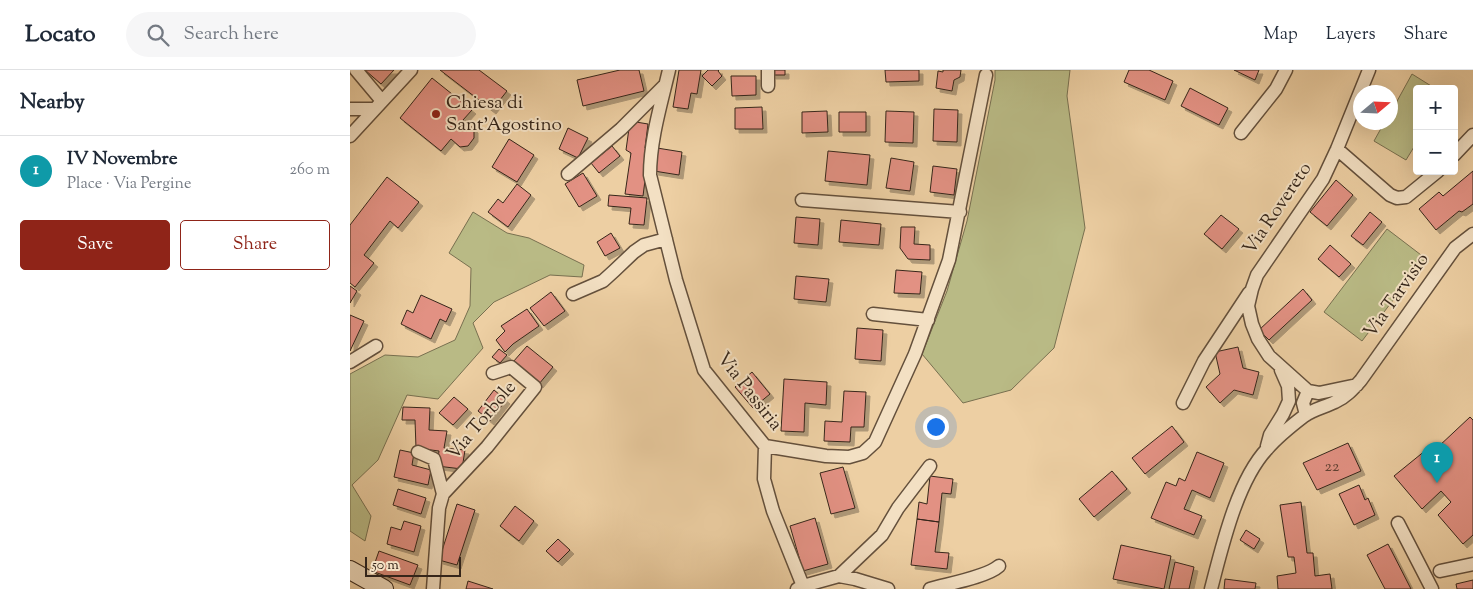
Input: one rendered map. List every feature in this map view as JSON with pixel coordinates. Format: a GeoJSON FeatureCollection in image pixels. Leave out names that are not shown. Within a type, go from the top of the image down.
{"type":"FeatureCollection","features":[{"type":"Feature","properties":{"kind":"street"},"geometry":{"type":"LineString","coordinates":[[356,70],[378,105]]}},
{"type":"Feature","properties":{"kind":"street"},"geometry":{"type":"LineString","coordinates":[[350,136],[410,70]]}},
{"type":"Feature","properties":{"kind":"street","name":"Via Passiria"},"geometry":{"type":"LineString","coordinates":[[669,70],[657,121],[650,175],[676,280],[704,370],[765,446],[826,456],[849,457],[863,453],[875,442],[915,354],[950,260],[986,75]]}},
{"type":"Feature","properties":{"kind":"street"},"geometry":{"type":"LineString","coordinates":[[768,70],[768,86]]}},
{"type":"Feature","properties":{"kind":"street"},"geometry":{"type":"LineString","coordinates":[[1241,134],[1276,89],[1286,70]]}},
{"type":"Feature","properties":{"kind":"street","name":"Via Rovereto"},"geometry":{"type":"LineString","coordinates":[[1306,403],[1258,339],[1248,306],[1257,274],[1323,179],[1337,150],[1369,70]]}},
{"type":"Feature","properties":{"kind":"street"},"geometry":{"type":"LineString","coordinates":[[568,174],[621,129],[666,84]]}},
{"type":"Feature","properties":{"kind":"street"},"geometry":{"type":"LineString","coordinates":[[350,109],[378,105]]}},
{"type":"Feature","properties":{"kind":"street"},"geometry":{"type":"LineString","coordinates":[[1458,151],[1473,134]]}},
{"type":"Feature","properties":{"kind":"street"},"geometry":{"type":"LineString","coordinates":[[1337,150],[1390,195],[1397,198],[1406,197],[1433,175]]}},
{"type":"Feature","properties":{"kind":"street"},"geometry":{"type":"LineString","coordinates":[[802,200],[960,212]]}},
{"type":"Feature","properties":{"kind":"street","name":"Via Tarvisio"},"geometry":{"type":"LineString","coordinates":[[1306,403],[1347,395],[1357,385],[1455,248],[1473,234]]}},
{"type":"Feature","properties":{"kind":"street"},"geometry":{"type":"LineString","coordinates":[[573,294],[602,281],[644,245],[666,238]]}},
{"type":"Feature","properties":{"kind":"street"},"geometry":{"type":"LineString","coordinates":[[1183,403],[1204,361],[1252,289]]}},
{"type":"Feature","properties":{"kind":"street"},"geometry":{"type":"LineString","coordinates":[[873,314],[928,320]]}},
{"type":"Feature","properties":{"kind":"street"},"geometry":{"type":"LineString","coordinates":[[350,362],[376,346]]}},
{"type":"Feature","properties":{"kind":"street","name":"Via Rovereto"},"geometry":{"type":"LineString","coordinates":[[1280,366],[1288,386],[1290,401]]}},
{"type":"Feature","properties":{"kind":"street","name":"Via Torbole"},"geometry":{"type":"LineString","coordinates":[[433,589],[439,508],[443,494],[487,447],[535,387],[511,367],[493,373]]}},
{"type":"Feature","properties":{"kind":"street"},"geometry":{"type":"LineString","coordinates":[[1211,589],[1221,549],[1236,506],[1250,473],[1266,450],[1306,403],[1319,394],[1357,385]]}},
{"type":"Feature","properties":{"kind":"street"},"geometry":{"type":"LineString","coordinates":[[1266,450],[1270,435],[1290,401],[1306,403]]}},
{"type":"Feature","properties":{"kind":"street"},"geometry":{"type":"LineString","coordinates":[[765,446],[764,479],[773,511],[800,587],[839,576],[888,589]]}},
{"type":"Feature","properties":{"kind":"street","name":"Via Torbole"},"geometry":{"type":"LineString","coordinates":[[418,452],[434,459],[443,494]]}},
{"type":"Feature","properties":{"kind":"street"},"geometry":{"type":"LineString","coordinates":[[839,576],[882,535],[898,508],[930,466]]}},
{"type":"Feature","properties":{"kind":"street"},"geometry":{"type":"LineString","coordinates":[[1398,523],[1432,589]]}},
{"type":"Feature","properties":{"kind":"street"},"geometry":{"type":"LineString","coordinates":[[1440,571],[1473,564]]}},
{"type":"Feature","properties":{"kind":"street"},"geometry":{"type":"LineString","coordinates":[[930,589],[995,570],[999,566]]}},
{"type":"Feature","properties":{"kind":"street"},"geometry":{"type":"LineString","coordinates":[[350,570],[384,589]]}},
{"type":"Feature","properties":{"kind":"green space"},"geometry":{"type":"Polygon","coordinates":[[[995,70],[1070,70],[1067,96],[1085,228],[1054,348],[1011,390],[963,403],[922,354],[947,291],[967,221],[995,80],[995,70]]]}},
{"type":"Feature","properties":{"kind":"green space"},"geometry":{"type":"Polygon","coordinates":[[[1412,74],[1430,85],[1413,85],[1413,149],[1406,160],[1374,141],[1380,130],[1398,130],[1398,99],[1412,74]]]}},
{"type":"Feature","properties":{"kind":"green space"},"geometry":{"type":"Polygon","coordinates":[[[473,212],[507,233],[529,238],[584,265],[582,277],[550,275],[494,302],[473,323],[483,348],[438,399],[407,395],[378,460],[352,485],[371,516],[365,541],[350,531],[350,374],[385,355],[418,357],[455,340],[470,306],[471,268],[449,253],[473,212]]]}},
{"type":"Feature","properties":{"kind":"green space"},"geometry":{"type":"Polygon","coordinates":[[[1387,229],[1425,258],[1362,341],[1324,312],[1387,229]]]}},
{"type":"Feature","properties":{"kind":"building"},"geometry":{"type":"Polygon","coordinates":[[[365,70],[394,70],[381,84],[365,70]]]}},
{"type":"Feature","properties":{"kind":"building"},"geometry":{"type":"Polygon","coordinates":[[[440,70],[479,70],[507,91],[492,110],[440,70]]]}},
{"type":"Feature","properties":{"kind":"building"},"geometry":{"type":"Polygon","coordinates":[[[620,70],[639,70],[644,91],[583,106],[577,80],[620,70]]]}},
{"type":"Feature","properties":{"kind":"building"},"geometry":{"type":"Polygon","coordinates":[[[679,70],[701,70],[697,94],[691,93],[688,109],[673,107],[679,70]]]}},
{"type":"Feature","properties":{"kind":"building"},"geometry":{"type":"Polygon","coordinates":[[[708,70],[719,70],[722,76],[712,86],[702,76],[708,70]]]}},
{"type":"Feature","properties":{"kind":"building"},"geometry":{"type":"Polygon","coordinates":[[[772,70],[785,70],[785,75],[772,75],[772,70]]]}},
{"type":"Feature","properties":{"kind":"building"},"geometry":{"type":"Polygon","coordinates":[[[885,70],[919,70],[919,81],[886,82],[885,70]]]}},
{"type":"Feature","properties":{"kind":"building"},"geometry":{"type":"Polygon","coordinates":[[[943,70],[961,70],[960,77],[954,80],[952,91],[936,88],[938,71],[943,72],[943,70]]]}},
{"type":"Feature","properties":{"kind":"building"},"geometry":{"type":"Polygon","coordinates":[[[1129,70],[1149,70],[1173,81],[1165,100],[1124,82],[1129,70]]]}},
{"type":"Feature","properties":{"kind":"building"},"geometry":{"type":"Polygon","coordinates":[[[1234,70],[1259,70],[1255,80],[1234,70]]]}},
{"type":"Feature","properties":{"kind":"building"},"geometry":{"type":"Polygon","coordinates":[[[731,76],[756,76],[756,95],[732,96],[731,76]]]}},
{"type":"Feature","properties":{"kind":"building","name":"Chiesa di Sant'Agostino"},"geometry":{"type":"Polygon","coordinates":[[[432,78],[472,110],[463,120],[474,129],[474,138],[468,146],[460,147],[451,139],[441,151],[400,118],[432,78]]]}},
{"type":"Feature","properties":{"kind":"building"},"geometry":{"type":"Polygon","coordinates":[[[1190,88],[1228,108],[1219,125],[1181,106],[1190,88]]]}},
{"type":"Feature","properties":{"kind":"building"},"geometry":{"type":"Polygon","coordinates":[[[762,107],[763,129],[735,129],[735,108],[762,107]]]}},
{"type":"Feature","properties":{"kind":"building"},"geometry":{"type":"Polygon","coordinates":[[[934,109],[958,110],[957,142],[933,141],[934,109]]]}},
{"type":"Feature","properties":{"kind":"building"},"geometry":{"type":"Polygon","coordinates":[[[827,111],[828,132],[802,133],[802,112],[827,111]]]}},
{"type":"Feature","properties":{"kind":"building"},"geometry":{"type":"Polygon","coordinates":[[[886,111],[914,112],[913,143],[885,142],[886,111]]]}},
{"type":"Feature","properties":{"kind":"building"},"geometry":{"type":"Polygon","coordinates":[[[839,112],[866,112],[866,132],[839,132],[839,112]]]}},
{"type":"Feature","properties":{"kind":"building"},"geometry":{"type":"Polygon","coordinates":[[[630,121],[648,124],[645,148],[649,149],[643,196],[625,194],[631,153],[626,150],[630,121]]]}},
{"type":"Feature","properties":{"kind":"building"},"geometry":{"type":"Polygon","coordinates":[[[568,128],[588,138],[578,158],[559,149],[568,128]]]}},
{"type":"Feature","properties":{"kind":"building"},"geometry":{"type":"Polygon","coordinates":[[[509,139],[534,155],[517,182],[492,167],[509,139]]]}},
{"type":"Feature","properties":{"kind":"building"},"geometry":{"type":"Polygon","coordinates":[[[612,146],[620,156],[599,173],[591,163],[612,146]]]}},
{"type":"Feature","properties":{"kind":"building"},"geometry":{"type":"Polygon","coordinates":[[[657,148],[682,152],[679,175],[654,171],[657,148]]]}},
{"type":"Feature","properties":{"kind":"building"},"geometry":{"type":"Polygon","coordinates":[[[828,151],[870,155],[867,185],[825,181],[828,151]]]}},
{"type":"Feature","properties":{"kind":"building"},"geometry":{"type":"Polygon","coordinates":[[[891,158],[914,162],[910,191],[886,188],[891,158]]]}},
{"type":"Feature","properties":{"kind":"building"},"geometry":{"type":"Polygon","coordinates":[[[933,166],[957,169],[954,195],[930,192],[933,166]]]}},
{"type":"Feature","properties":{"kind":"building"},"geometry":{"type":"Polygon","coordinates":[[[1473,171],[1473,204],[1462,212],[1459,211],[1436,230],[1419,209],[1439,192],[1443,196],[1473,171]]]}},
{"type":"Feature","properties":{"kind":"building"},"geometry":{"type":"Polygon","coordinates":[[[583,173],[597,196],[579,207],[565,184],[583,173]]]}},
{"type":"Feature","properties":{"kind":"building"},"geometry":{"type":"Polygon","coordinates":[[[387,177],[419,202],[398,228],[390,221],[364,255],[374,263],[355,287],[350,283],[350,225],[387,177]]]}},
{"type":"Feature","properties":{"kind":"building"},"geometry":{"type":"Polygon","coordinates":[[[1336,180],[1353,195],[1327,226],[1310,212],[1336,180]]]}},
{"type":"Feature","properties":{"kind":"building"},"geometry":{"type":"Polygon","coordinates":[[[517,184],[531,195],[508,227],[488,212],[498,199],[503,203],[517,184]]]}},
{"type":"Feature","properties":{"kind":"building"},"geometry":{"type":"Polygon","coordinates":[[[609,195],[647,198],[644,225],[629,224],[631,208],[608,206],[609,195]]]}},
{"type":"Feature","properties":{"kind":"building"},"geometry":{"type":"Polygon","coordinates":[[[1370,212],[1382,222],[1363,245],[1351,236],[1370,212]]]}},
{"type":"Feature","properties":{"kind":"building"},"geometry":{"type":"Polygon","coordinates":[[[1221,215],[1239,229],[1222,249],[1204,234],[1221,215]]]}},
{"type":"Feature","properties":{"kind":"building"},"geometry":{"type":"Polygon","coordinates":[[[796,217],[820,219],[818,245],[794,243],[796,217]]]}},
{"type":"Feature","properties":{"kind":"building"},"geometry":{"type":"Polygon","coordinates":[[[841,220],[881,224],[879,245],[839,242],[841,220]]]}},
{"type":"Feature","properties":{"kind":"building"},"geometry":{"type":"Polygon","coordinates":[[[901,227],[915,227],[914,244],[930,245],[930,260],[908,259],[900,248],[901,227]]]}},
{"type":"Feature","properties":{"kind":"building"},"geometry":{"type":"Polygon","coordinates":[[[611,233],[620,248],[605,256],[597,242],[611,233]]]}},
{"type":"Feature","properties":{"kind":"building"},"geometry":{"type":"Polygon","coordinates":[[[1330,245],[1351,264],[1339,277],[1318,259],[1330,245]]]}},
{"type":"Feature","properties":{"kind":"building"},"geometry":{"type":"Polygon","coordinates":[[[896,270],[922,272],[920,294],[894,293],[896,270]]]}},
{"type":"Feature","properties":{"kind":"building"},"geometry":{"type":"Polygon","coordinates":[[[796,276],[829,279],[826,302],[794,299],[796,276]]]}},
{"type":"Feature","properties":{"kind":"building"},"geometry":{"type":"Polygon","coordinates":[[[350,286],[357,291],[350,303],[350,286]]]}},
{"type":"Feature","properties":{"kind":"building"},"geometry":{"type":"Polygon","coordinates":[[[1303,289],[1312,300],[1269,340],[1259,330],[1303,289]]]}},
{"type":"Feature","properties":{"kind":"building"},"geometry":{"type":"Polygon","coordinates":[[[551,292],[565,311],[544,326],[530,308],[551,292]]]}},
{"type":"Feature","properties":{"kind":"building"},"geometry":{"type":"Polygon","coordinates":[[[421,295],[452,309],[446,322],[440,319],[431,339],[401,324],[407,310],[413,313],[421,295]]]}},
{"type":"Feature","properties":{"kind":"building"},"geometry":{"type":"Polygon","coordinates":[[[527,309],[539,326],[505,352],[496,340],[505,331],[501,326],[527,309]]]}},
{"type":"Feature","properties":{"kind":"building"},"geometry":{"type":"Polygon","coordinates":[[[350,315],[364,321],[350,351],[350,315]]]}},
{"type":"Feature","properties":{"kind":"building"},"geometry":{"type":"Polygon","coordinates":[[[857,328],[883,330],[881,361],[855,359],[857,328]]]}},
{"type":"Feature","properties":{"kind":"building"},"geometry":{"type":"Polygon","coordinates":[[[527,346],[553,367],[539,384],[513,362],[527,346]]]}},
{"type":"Feature","properties":{"kind":"building"},"geometry":{"type":"Polygon","coordinates":[[[1238,347],[1243,368],[1259,372],[1253,395],[1234,390],[1220,403],[1206,387],[1220,374],[1215,352],[1238,347]]]}},
{"type":"Feature","properties":{"kind":"building"},"geometry":{"type":"Polygon","coordinates":[[[499,349],[507,355],[500,363],[492,357],[499,349]]]}},
{"type":"Feature","properties":{"kind":"building"},"geometry":{"type":"Polygon","coordinates":[[[752,372],[770,394],[753,408],[735,387],[752,372]]]}},
{"type":"Feature","properties":{"kind":"building"},"geometry":{"type":"Polygon","coordinates":[[[784,379],[827,382],[826,405],[805,403],[804,432],[781,431],[784,379]]]}},
{"type":"Feature","properties":{"kind":"building"},"geometry":{"type":"Polygon","coordinates":[[[494,390],[506,400],[490,421],[478,411],[494,390]]]}},
{"type":"Feature","properties":{"kind":"building"},"geometry":{"type":"Polygon","coordinates":[[[844,391],[866,392],[864,427],[851,427],[850,442],[824,441],[825,421],[842,422],[844,391]]]}},
{"type":"Feature","properties":{"kind":"building"},"geometry":{"type":"Polygon","coordinates":[[[454,397],[468,409],[453,425],[439,413],[454,397]]]}},
{"type":"Feature","properties":{"kind":"building"},"geometry":{"type":"Polygon","coordinates":[[[403,407],[430,408],[429,430],[447,431],[444,448],[465,450],[462,469],[437,466],[439,451],[416,448],[415,420],[402,420],[403,407]]]}},
{"type":"Feature","properties":{"kind":"building"},"geometry":{"type":"Polygon","coordinates":[[[1470,417],[1473,420],[1473,535],[1463,544],[1438,515],[1451,502],[1441,491],[1422,509],[1394,476],[1426,450],[1441,468],[1449,460],[1438,447],[1470,417]]]}},
{"type":"Feature","properties":{"kind":"building"},"geometry":{"type":"Polygon","coordinates":[[[1172,426],[1184,442],[1145,474],[1132,458],[1172,426]]]}},
{"type":"Feature","properties":{"kind":"building"},"geometry":{"type":"Polygon","coordinates":[[[1348,443],[1361,471],[1317,490],[1303,463],[1348,443]]]}},
{"type":"Feature","properties":{"kind":"building"},"geometry":{"type":"Polygon","coordinates":[[[400,450],[414,453],[412,465],[431,470],[428,485],[394,477],[400,450]]]}},
{"type":"Feature","properties":{"kind":"building"},"geometry":{"type":"Polygon","coordinates":[[[1197,452],[1224,463],[1210,498],[1192,490],[1184,509],[1202,516],[1194,535],[1151,518],[1166,482],[1176,486],[1179,478],[1185,481],[1197,452]]]}},
{"type":"Feature","properties":{"kind":"building"},"geometry":{"type":"Polygon","coordinates":[[[843,467],[855,508],[831,514],[820,473],[843,467]]]}},
{"type":"Feature","properties":{"kind":"building"},"geometry":{"type":"Polygon","coordinates":[[[1112,471],[1127,489],[1094,517],[1079,499],[1112,471]]]}},
{"type":"Feature","properties":{"kind":"building"},"geometry":{"type":"Polygon","coordinates":[[[930,476],[953,479],[951,494],[942,493],[939,522],[917,519],[919,502],[927,504],[930,476]]]}},
{"type":"Feature","properties":{"kind":"building"},"geometry":{"type":"Polygon","coordinates":[[[1359,485],[1365,500],[1368,498],[1375,515],[1354,525],[1339,494],[1359,485]]]}},
{"type":"Feature","properties":{"kind":"building"},"geometry":{"type":"Polygon","coordinates":[[[398,489],[426,498],[421,514],[393,505],[398,489]]]}},
{"type":"Feature","properties":{"kind":"building"},"geometry":{"type":"Polygon","coordinates":[[[1301,502],[1307,553],[1313,553],[1315,576],[1330,574],[1332,589],[1278,589],[1277,576],[1296,573],[1294,557],[1288,557],[1280,505],[1301,502]]]}},
{"type":"Feature","properties":{"kind":"building"},"geometry":{"type":"Polygon","coordinates":[[[457,504],[475,510],[457,565],[439,560],[457,504]]]}},
{"type":"Feature","properties":{"kind":"building"},"geometry":{"type":"Polygon","coordinates":[[[515,506],[534,521],[519,541],[500,526],[515,506]]]}},
{"type":"Feature","properties":{"kind":"building"},"geometry":{"type":"Polygon","coordinates":[[[815,518],[828,564],[803,571],[790,526],[815,518]]]}},
{"type":"Feature","properties":{"kind":"building"},"geometry":{"type":"Polygon","coordinates":[[[917,519],[939,522],[935,552],[949,553],[947,569],[911,565],[917,519]]]}},
{"type":"Feature","properties":{"kind":"building"},"geometry":{"type":"Polygon","coordinates":[[[404,521],[421,526],[414,552],[387,544],[391,527],[401,530],[404,521]]]}},
{"type":"Feature","properties":{"kind":"building"},"geometry":{"type":"Polygon","coordinates":[[[1246,530],[1260,539],[1254,549],[1240,540],[1246,530]]]}},
{"type":"Feature","properties":{"kind":"building"},"geometry":{"type":"Polygon","coordinates":[[[558,539],[570,550],[558,562],[546,551],[558,539]]]}},
{"type":"Feature","properties":{"kind":"building"},"geometry":{"type":"Polygon","coordinates":[[[1388,544],[1411,589],[1385,589],[1367,555],[1388,544]]]}},
{"type":"Feature","properties":{"kind":"building"},"geometry":{"type":"Polygon","coordinates":[[[1121,545],[1171,556],[1164,589],[1113,579],[1121,545]]]}},
{"type":"Feature","properties":{"kind":"building"},"geometry":{"type":"Polygon","coordinates":[[[379,551],[418,565],[410,585],[372,571],[379,551]]]}},
{"type":"Feature","properties":{"kind":"building"},"geometry":{"type":"Polygon","coordinates":[[[1175,562],[1194,567],[1189,589],[1169,589],[1175,562]]]}},
{"type":"Feature","properties":{"kind":"building"},"geometry":{"type":"Polygon","coordinates":[[[1225,579],[1256,583],[1255,589],[1224,589],[1225,579]]]}},
{"type":"Feature","properties":{"kind":"building"},"geometry":{"type":"Polygon","coordinates":[[[1473,580],[1473,589],[1457,589],[1456,584],[1473,580]]]}},
{"type":"Feature","properties":{"kind":"building"},"geometry":{"type":"Polygon","coordinates":[[[468,581],[493,589],[466,589],[468,581]]]}},
{"type":"Feature","properties":{"kind":"place","name":"Chiesa di Sant'Agostino"},"geometry":{"type":"Point","coordinates":[436,114]}},
{"type":"Feature","properties":{"kind":"place","name":"IV Novembre"},"geometry":{"type":"Point","coordinates":[1437,483]}}]}
